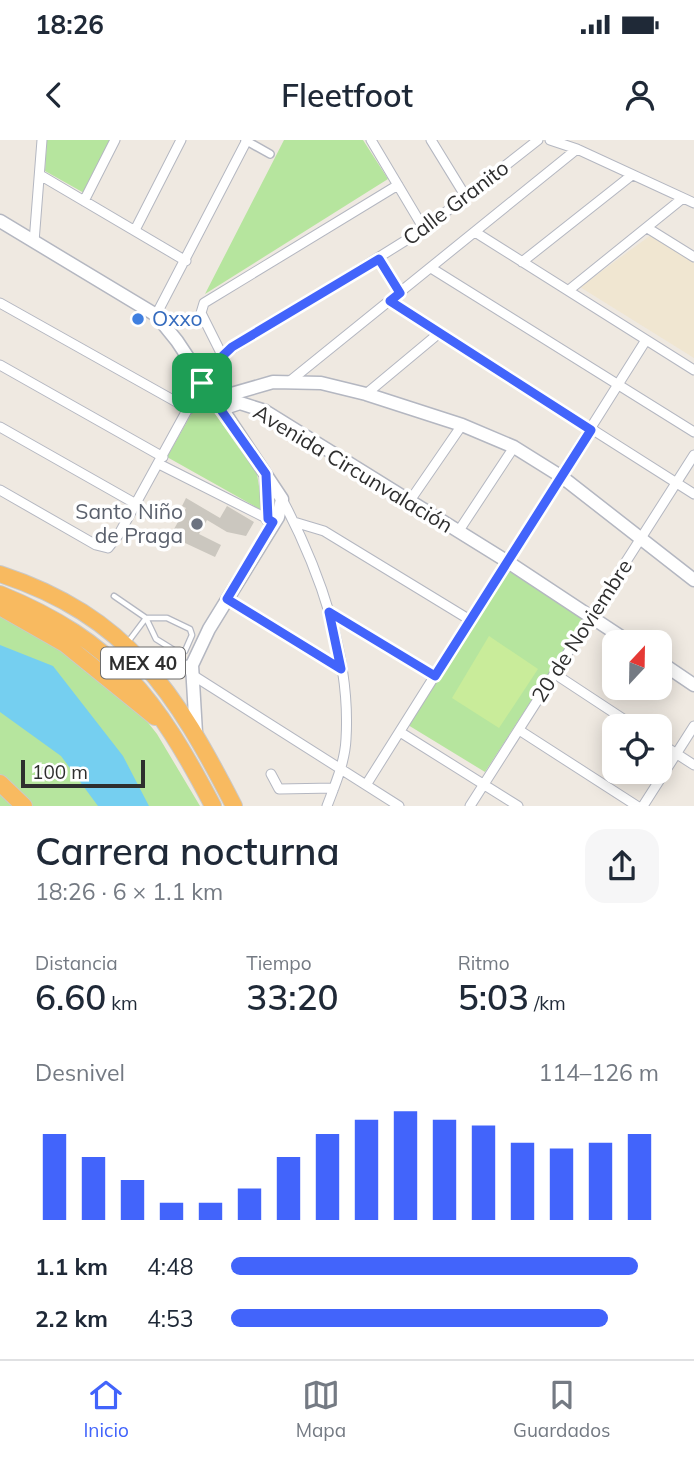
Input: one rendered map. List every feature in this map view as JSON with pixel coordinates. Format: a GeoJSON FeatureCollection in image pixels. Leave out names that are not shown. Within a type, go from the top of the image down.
{"type":"FeatureCollection","features":[{"type":"Feature","properties":{"kind":"highway","name":"MEX 40"},"geometry":{"type":"LineString","coordinates":[[0,574],[55,596],[125,645],[141,660],[167,689],[196,733],[234,806]]}},
{"type":"Feature","properties":{"kind":"highway","name":"MEX 40"},"geometry":{"type":"LineString","coordinates":[[0,594],[29,606],[83,638],[129,677],[166,722],[213,806]]}},
{"type":"Feature","properties":{"kind":"highway"},"geometry":{"type":"LineString","coordinates":[[0,607],[53,635],[105,674],[142,708],[166,722]]}},
{"type":"Feature","properties":{"kind":"highway"},"geometry":{"type":"LineString","coordinates":[[0,783],[22,806]]}},
{"type":"Feature","properties":{"kind":"highway"},"geometry":{"type":"LineString","coordinates":[[0,798],[22,806]]}},
{"type":"Feature","properties":{"kind":"street"},"geometry":{"type":"LineString","coordinates":[[34,242],[42,140]]}},
{"type":"Feature","properties":{"kind":"street"},"geometry":{"type":"LineString","coordinates":[[84,201],[115,140]]}},
{"type":"Feature","properties":{"kind":"street"},"geometry":{"type":"LineString","coordinates":[[135,229],[181,140]]}},
{"type":"Feature","properties":{"kind":"street"},"geometry":{"type":"LineString","coordinates":[[156,315],[246,140],[270,154]]}},
{"type":"Feature","properties":{"kind":"street"},"geometry":{"type":"LineString","coordinates":[[371,140],[425,229]]}},
{"type":"Feature","properties":{"kind":"street"},"geometry":{"type":"LineString","coordinates":[[431,140],[466,197]]}},
{"type":"Feature","properties":{"kind":"street","name":"Calle Granito"},"geometry":{"type":"LineString","coordinates":[[0,490],[96,545],[108,548],[136,504],[202,383],[222,355],[425,229],[538,140]]}},
{"type":"Feature","properties":{"kind":"street"},"geometry":{"type":"LineString","coordinates":[[550,140],[577,149],[694,203]]}},
{"type":"Feature","properties":{"kind":"street"},"geometry":{"type":"LineString","coordinates":[[290,381],[577,149]]}},
{"type":"Feature","properties":{"kind":"street"},"geometry":{"type":"LineString","coordinates":[[40,175],[186,261]]}},
{"type":"Feature","properties":{"kind":"street"},"geometry":{"type":"LineString","coordinates":[[522,262],[632,175]]}},
{"type":"Feature","properties":{"kind":"street"},"geometry":{"type":"LineString","coordinates":[[222,355],[201,308],[398,185]]}},
{"type":"Feature","properties":{"kind":"street"},"geometry":{"type":"LineString","coordinates":[[569,290],[649,229],[683,198]]}},
{"type":"Feature","properties":{"kind":"street"},"geometry":{"type":"LineString","coordinates":[[0,221],[156,315],[177,341],[218,404],[273,382],[321,383],[366,394],[462,425],[513,447],[562,477],[694,580]]}},
{"type":"Feature","properties":{"kind":"street"},"geometry":{"type":"LineString","coordinates":[[649,229],[694,257]]}},
{"type":"Feature","properties":{"kind":"street"},"geometry":{"type":"LineString","coordinates":[[475,232],[694,370]]}},
{"type":"Feature","properties":{"kind":"street"},"geometry":{"type":"LineString","coordinates":[[379,259],[400,293]]}},
{"type":"Feature","properties":{"kind":"street"},"geometry":{"type":"LineString","coordinates":[[431,268],[694,432]]}},
{"type":"Feature","properties":{"kind":"street"},"geometry":{"type":"LineString","coordinates":[[390,301],[438,334],[694,494]]}},
{"type":"Feature","properties":{"kind":"street"},"geometry":{"type":"LineString","coordinates":[[0,303],[189,409]]}},
{"type":"Feature","properties":{"kind":"street"},"geometry":{"type":"LineString","coordinates":[[366,394],[438,334]]}},
{"type":"Feature","properties":{"kind":"street"},"geometry":{"type":"LineString","coordinates":[[366,785],[646,340]]}},
{"type":"Feature","properties":{"kind":"street"},"geometry":{"type":"LineString","coordinates":[[0,365],[271,521]]}},
{"type":"Feature","properties":{"kind":"street"},"geometry":{"type":"LineString","coordinates":[[265,411],[264,395],[273,382]]}},
{"type":"Feature","properties":{"kind":"street","name":"Avenida Circunvalación"},"geometry":{"type":"LineString","coordinates":[[218,404],[240,404],[265,411],[508,562],[611,630]]}},
{"type":"Feature","properties":{"kind":"street","name":"Avenida Circunvalación"},"geometry":{"type":"LineString","coordinates":[[218,404],[282,499],[294,522],[329,612],[341,669],[346,739],[340,769],[327,806]]}},
{"type":"Feature","properties":{"kind":"street"},"geometry":{"type":"LineString","coordinates":[[409,502],[462,425]]}},
{"type":"Feature","properties":{"kind":"street"},"geometry":{"type":"LineString","coordinates":[[0,427],[136,504]]}},
{"type":"Feature","properties":{"kind":"street"},"geometry":{"type":"LineString","coordinates":[[458,532],[513,447]]}},
{"type":"Feature","properties":{"kind":"street","name":"20 de Noviembre"},"geometry":{"type":"LineString","coordinates":[[470,806],[694,455]]}},
{"type":"Feature","properties":{"kind":"street"},"geometry":{"type":"LineString","coordinates":[[266,474],[271,521]]}},
{"type":"Feature","properties":{"kind":"street"},"geometry":{"type":"LineString","coordinates":[[196,733],[189,670],[271,521],[281,513],[282,499]]}},
{"type":"Feature","properties":{"kind":"street"},"geometry":{"type":"LineString","coordinates":[[294,522],[324,531],[470,620]]}},
{"type":"Feature","properties":{"kind":"street"},"geometry":{"type":"LineString","coordinates":[[227,599],[341,669]]}},
{"type":"Feature","properties":{"kind":"street"},"geometry":{"type":"LineString","coordinates":[[329,612],[435,676]]}},
{"type":"Feature","properties":{"kind":"street"},"geometry":{"type":"LineString","coordinates":[[141,660],[189,670],[399,806]]}},
{"type":"Feature","properties":{"kind":"street"},"geometry":{"type":"LineString","coordinates":[[672,670],[694,685]]}},
{"type":"Feature","properties":{"kind":"street"},"geometry":{"type":"LineString","coordinates":[[555,674],[616,714]]}},
{"type":"Feature","properties":{"kind":"street"},"geometry":{"type":"LineString","coordinates":[[643,806],[694,726]]}},
{"type":"Feature","properties":{"kind":"street"},"geometry":{"type":"LineString","coordinates":[[519,730],[637,806]]}},
{"type":"Feature","properties":{"kind":"street"},"geometry":{"type":"LineString","coordinates":[[400,732],[518,806]]}},
{"type":"Feature","properties":{"kind":"street"},"geometry":{"type":"LineString","coordinates":[[672,751],[694,765]]}},
{"type":"Feature","properties":{"kind":"street"},"geometry":{"type":"LineString","coordinates":[[271,774],[279,789],[334,788]]}},
{"type":"Feature","properties":{"kind":"lane"},"geometry":{"type":"LineString","coordinates":[[114,596],[146,618],[156,639],[177,652],[185,651],[192,635],[190,629],[167,618],[146,618]]}},
{"type":"Feature","properties":{"kind":"lane"},"geometry":{"type":"LineString","coordinates":[[125,645],[146,618]]}},
{"type":"Feature","properties":{"kind":"shaded area"},"geometry":{"type":"Polygon","coordinates":[[[651,235],[694,263],[694,358],[580,287],[651,235]]]}},
{"type":"Feature","properties":{"kind":"green space"},"geometry":{"type":"Polygon","coordinates":[[[47,140],[110,140],[84,193],[45,171],[47,140]]]}},
{"type":"Feature","properties":{"kind":"green space"},"geometry":{"type":"Polygon","coordinates":[[[284,140],[363,140],[388,179],[205,294],[284,140]]]}},
{"type":"Feature","properties":{"kind":"green space"},"geometry":{"type":"Polygon","coordinates":[[[202,395],[257,474],[263,511],[167,457],[202,395]]]}},
{"type":"Feature","properties":{"kind":"green space"},"geometry":{"type":"Polygon","coordinates":[[[508,569],[585,618],[485,772],[408,725],[508,569]]]}},
{"type":"Feature","properties":{"kind":"green space"},"geometry":{"type":"Polygon","coordinates":[[[0,612],[44,631],[142,715],[157,734],[200,806],[0,806],[0,612]]]}},
{"type":"Feature","properties":{"kind":"green space"},"geometry":{"type":"Polygon","coordinates":[[[489,636],[538,669],[499,728],[452,698],[489,636]]]}},
{"type":"Feature","properties":{"kind":"water"},"geometry":{"type":"Polygon","coordinates":[[[0,645],[53,666],[123,756],[149,806],[98,806],[61,756],[0,712],[0,645]]]}},
{"type":"Feature","properties":{"kind":"building"},"geometry":{"type":"Polygon","coordinates":[[[186,498],[220,518],[227,506],[254,522],[246,536],[227,532],[207,520],[199,534],[221,545],[215,557],[170,536],[186,508],[182,506],[186,498]]]}},
{"type":"Feature","properties":{"kind":"place","name":"Oxxo"},"geometry":{"type":"Point","coordinates":[138,319]}},
{"type":"Feature","properties":{"kind":"place","name":"Santo Niño de Praga"},"geometry":{"type":"Point","coordinates":[197,524]}},
{"type":"Feature","properties":{"kind":"route"},"geometry":{"type":"LineString","coordinates":[[379,259],[400,293],[390,301],[591,430],[435,676],[329,612],[341,669],[227,599],[273,522],[268,519],[266,474],[202,383],[213,365],[232,347],[379,259]]}}]}
